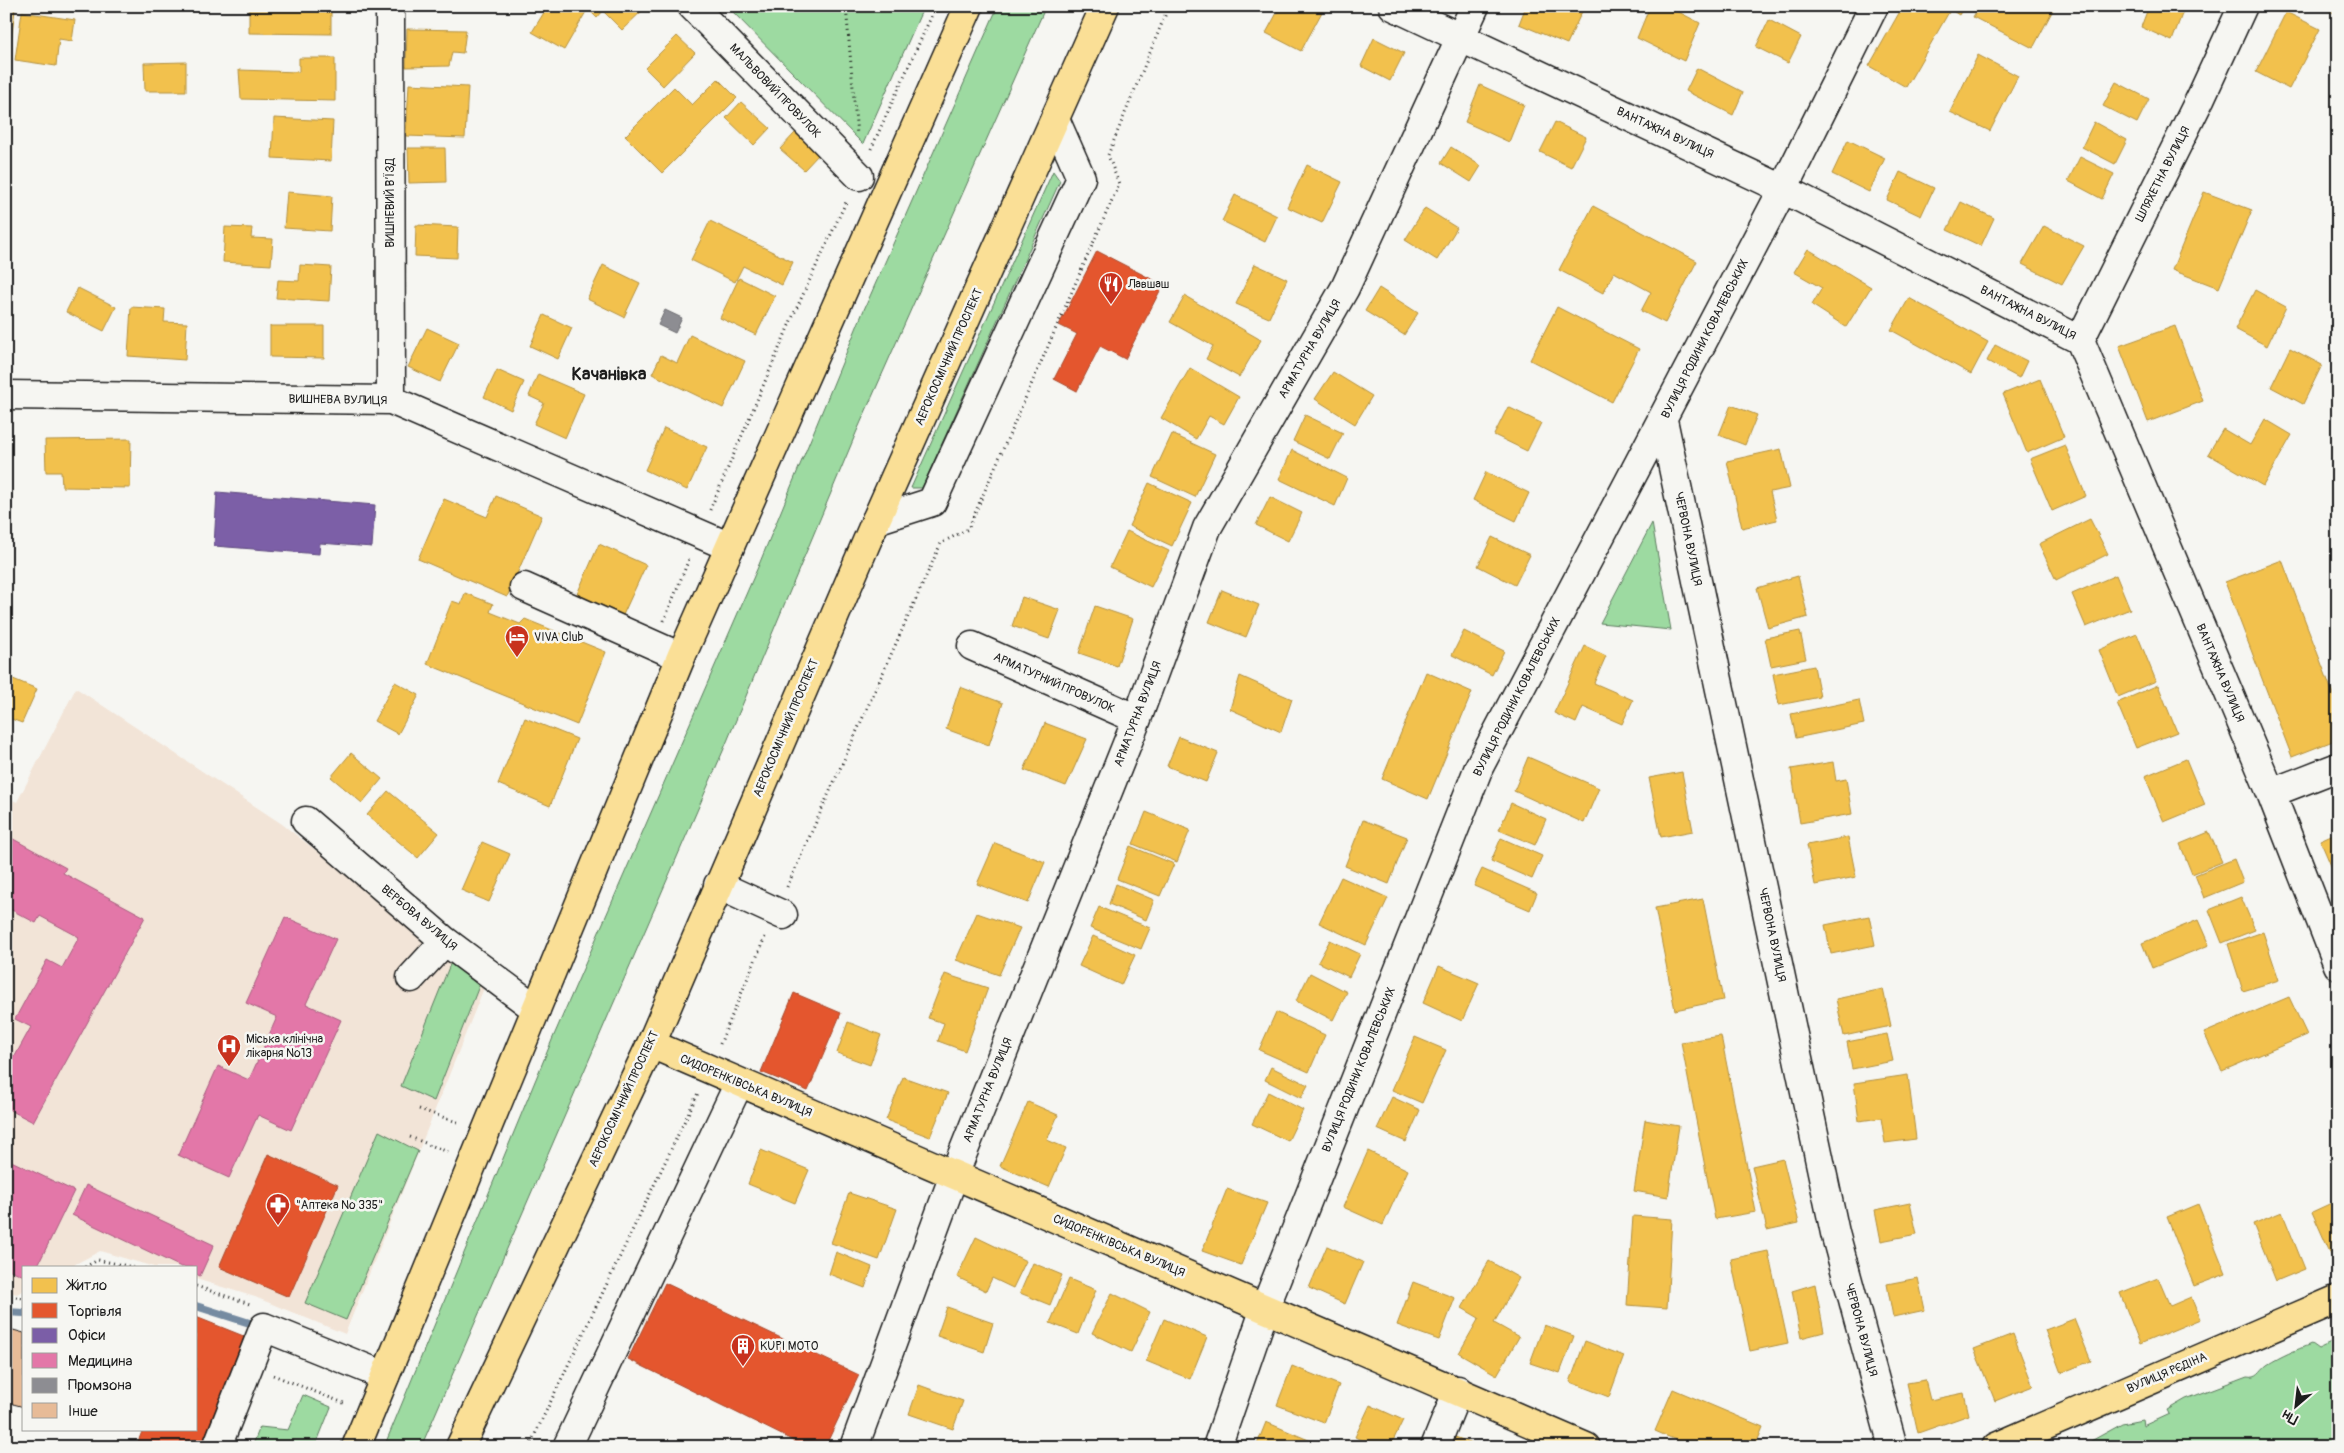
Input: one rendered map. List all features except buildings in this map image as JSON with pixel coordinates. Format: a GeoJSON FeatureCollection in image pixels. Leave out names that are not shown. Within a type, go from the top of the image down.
{"type":"FeatureCollection","features":[{"type":"Feature","properties":{"kind":"main road"},"geometry":{"type":"LineString","coordinates":[[356,1447],[681,657],[969,6]]}},
{"type":"Feature","properties":{"kind":"main road","name":"АЕРОКОСМІЧНИЙ ПРОСПЕКТ"},"geometry":{"type":"LineString","coordinates":[[460,1447],[651,1044],[876,520],[1105,6]]}},
{"type":"Feature","properties":{"kind":"main road","name":"СИДОРЕНКІВСЬКА ВУЛИЦЯ"},"geometry":{"type":"LineString","coordinates":[[651,1044],[1458,1390],[1586,1447]]}},
{"type":"Feature","properties":{"kind":"main road","name":"ВУЛИЦЯ РЄДІНА"},"geometry":{"type":"LineString","coordinates":[[1996,1447],[2338,1299]]}},
{"type":"Feature","properties":{"kind":"street","name":"ВИШНЕВИЙ В’ЇЗД"},"geometry":{"type":"LineString","coordinates":[[390,6],[390,400]]}},
{"type":"Feature","properties":{"kind":"street","name":"МАЛЬВОВИЙ ПРОВУЛОК"},"geometry":{"type":"LineString","coordinates":[[692,6],[858,176]]}},
{"type":"Feature","properties":{"kind":"street","name":"ВАНТАЖНА ВУЛИЦЯ"},"geometry":{"type":"LineString","coordinates":[[1393,6],[1783,189],[2080,340],[2271,793],[2338,965]]}},
{"type":"Feature","properties":{"kind":"street","name":"АРМАТУРНА ВУЛИЦЯ"},"geometry":{"type":"LineString","coordinates":[[854,1447],[954,1175],[1137,719],[1207,528],[1345,288],[1474,6]]}},
{"type":"Feature","properties":{"kind":"street","name":"ВУЛИЦЯ РОДИНИ КОВАЛЕВСЬКИХ"},"geometry":{"type":"LineString","coordinates":[[1216,1447],[1265,1308],[1479,767],[1783,189],[1874,6]]}},
{"type":"Feature","properties":{"kind":"street","name":"ШЛЯХЕТНА ВУЛИЦЯ"},"geometry":{"type":"LineString","coordinates":[[2080,340],[2201,97],[2243,6]]}},
{"type":"Feature","properties":{"kind":"street"},"geometry":{"type":"LineString","coordinates":[[876,520],[932,502],[1081,178],[1055,119]]}},
{"type":"Feature","properties":{"kind":"street","name":"ВИШНЕВА ВУЛИЦЯ"},"geometry":{"type":"LineString","coordinates":[[6,395],[390,400],[730,547]]}},
{"type":"Feature","properties":{"kind":"street","name":"ЧЕРВОНА ВУЛИЦЯ"},"geometry":{"type":"LineString","coordinates":[[1663,420],[1835,1233],[1893,1447]]}},
{"type":"Feature","properties":{"kind":"street"},"geometry":{"type":"LineString","coordinates":[[524,587],[681,657]]}},
{"type":"Feature","properties":{"kind":"street","name":"АРМАТУРНИЙ ПРОВУЛОК"},"geometry":{"type":"LineString","coordinates":[[972,646],[1137,719]]}},
{"type":"Feature","properties":{"kind":"street"},"geometry":{"type":"LineString","coordinates":[[2271,793],[2338,767]]}},
{"type":"Feature","properties":{"kind":"street","name":"ВЕРБОВА ВУЛИЦЯ"},"geometry":{"type":"LineString","coordinates":[[306,821],[445,941],[536,1009]]}},
{"type":"Feature","properties":{"kind":"street"},"geometry":{"type":"LineString","coordinates":[[718,885],[780,914]]}},
{"type":"Feature","properties":{"kind":"street"},"geometry":{"type":"LineString","coordinates":[[411,978],[445,941]]}},
{"type":"Feature","properties":{"kind":"street"},"geometry":{"type":"LineString","coordinates":[[567,1447],[634,1327],[739,1083]]}},
{"type":"Feature","properties":{"kind":"street"},"geometry":{"type":"LineString","coordinates":[[217,1447],[264,1327],[384,1376]]}},
{"type":"Feature","properties":{"kind":"street"},"geometry":{"type":"LineString","coordinates":[[1435,1447],[1458,1390]]}},
{"type":"Feature","properties":{"kind":"path"},"geometry":{"type":"LineString","coordinates":[[846,6],[856,104],[858,176]]}},
{"type":"Feature","properties":{"kind":"path"},"geometry":{"type":"LineString","coordinates":[[529,1447],[709,1070],[780,914],[941,543],[968,529],[1120,184],[1108,155],[1169,6]]}},
{"type":"Feature","properties":{"kind":"path"},"geometry":{"type":"LineString","coordinates":[[419,1109],[463,1124]]}},
{"type":"Feature","properties":{"kind":"path"},"geometry":{"type":"LineString","coordinates":[[410,1137],[453,1155]]}},
{"type":"Feature","properties":{"kind":"path"},"geometry":{"type":"LineString","coordinates":[[88,1266],[98,1260],[128,1266]]}},
{"type":"Feature","properties":{"kind":"path"},"geometry":{"type":"LineString","coordinates":[[198,1287],[251,1305]]}},
{"type":"Feature","properties":{"kind":"path"},"geometry":{"type":"LineString","coordinates":[[6,1296],[22,1298]]}},
{"type":"Feature","properties":{"kind":"path"},"geometry":{"type":"LineString","coordinates":[[249,1366],[347,1405]]}},
{"type":"Feature","properties":{"kind":"shaded area","name":"Міська клінічна лікарня №13"},"geometry":{"type":"Polygon","coordinates":[[[76,688],[282,824],[486,983],[345,1334],[255,1297],[198,1280],[198,1266],[151,1266],[100,1251],[72,1266],[22,1266],[22,1291],[17,1294],[6,1291],[6,797],[17,802],[76,688]]]}},
{"type":"Feature","properties":{"kind":"green space"},"geometry":{"type":"Polygon","coordinates":[[[727,6],[924,6],[863,144],[727,6]]]}},
{"type":"Feature","properties":{"kind":"green space"},"geometry":{"type":"Polygon","coordinates":[[[998,6],[1046,6],[856,433],[723,751],[421,1447],[384,1447],[552,1040],[758,567],[863,312],[998,6]]]}},
{"type":"Feature","properties":{"kind":"green space"},"geometry":{"type":"Polygon","coordinates":[[[1053,171],[1060,181],[922,488],[911,488],[1053,171]]]}},
{"type":"Feature","properties":{"kind":"green space"},"geometry":{"type":"Polygon","coordinates":[[[1652,523],[1671,630],[1600,623],[1652,523]]]}},
{"type":"Feature","properties":{"kind":"green space"},"geometry":{"type":"Polygon","coordinates":[[[451,962],[479,986],[434,1101],[401,1086],[451,962]]]}},
{"type":"Feature","properties":{"kind":"green space"},"geometry":{"type":"Polygon","coordinates":[[[379,1131],[418,1151],[346,1320],[305,1303],[379,1131]]]}},
{"type":"Feature","properties":{"kind":"green space"},"geometry":{"type":"Polygon","coordinates":[[[2338,1334],[2338,1447],[2082,1446],[2122,1424],[2142,1420],[2143,1426],[2169,1414],[2167,1410],[2186,1399],[2247,1376],[2256,1375],[2272,1362],[2311,1344],[2318,1349],[2333,1342],[2338,1334]]]}},
{"type":"Feature","properties":{"kind":"green space"},"geometry":{"type":"Polygon","coordinates":[[[303,1395],[331,1407],[315,1447],[252,1447],[260,1427],[288,1430],[303,1395]]]}},
{"type":"Feature","properties":{"kind":"waterway"},"geometry":{"type":"LineString","coordinates":[[198,1307],[259,1326]]}},
{"type":"Feature","properties":{"kind":"waterway"},"geometry":{"type":"LineString","coordinates":[[6,1312],[22,1313]]}},
{"type":"Feature","properties":{"kind":"place","name":"Лавшаш"},"geometry":{"type":"Point","coordinates":[1111,305]}},
{"type":"Feature","properties":{"kind":"place","name":"VIVA Club"},"geometry":{"type":"Point","coordinates":[517,658]}},
{"type":"Feature","properties":{"kind":"place","name":"Міська клінічна лікарня №13"},"geometry":{"type":"Point","coordinates":[229,1067]}},
{"type":"Feature","properties":{"kind":"place","name":"\"Аптека № 335\""},"geometry":{"type":"Point","coordinates":[278,1226]}},
{"type":"Feature","properties":{"kind":"place","name":"KUPI MOTO"},"geometry":{"type":"Point","coordinates":[743,1367]}},
{"type":"Feature","properties":{"kind":"district","name":"Качанівка"},"geometry":{"type":"Point","coordinates":[609,374]}}]}
